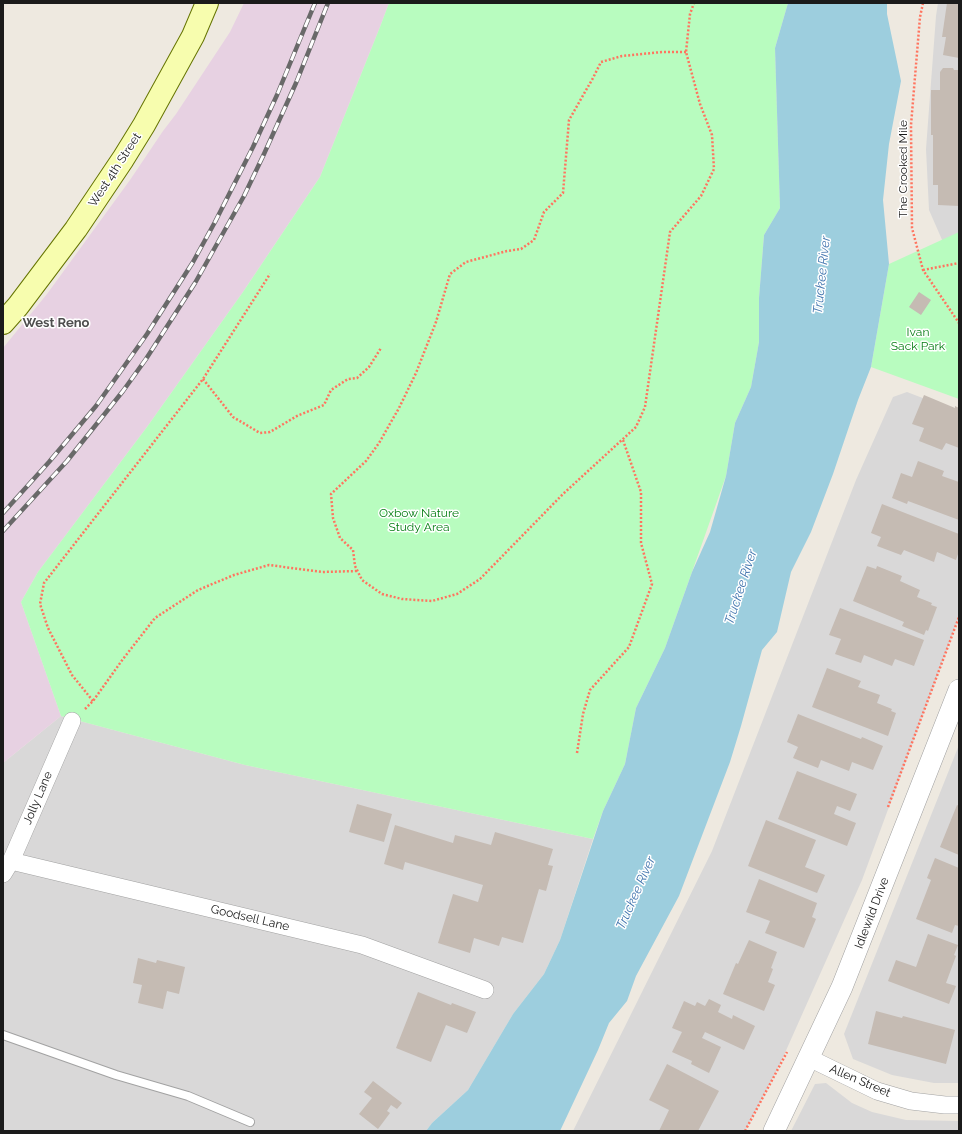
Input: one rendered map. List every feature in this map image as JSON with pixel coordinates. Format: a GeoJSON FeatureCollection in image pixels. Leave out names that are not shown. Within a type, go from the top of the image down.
{"type":"FeatureCollection","features":[{"type":"Feature","properties":{"kind":"main road","name":"West 4th Street"},"geometry":{"type":"LineString","coordinates":[[3,323],[23,300],[76,229],[123,159],[144,125],[193,36],[207,3]]}},
{"type":"Feature","properties":{"kind":"street","name":"Idlewild Drive"},"geometry":{"type":"LineString","coordinates":[[774,1131],[842,987],[959,690]]}},
{"type":"Feature","properties":{"kind":"street","name":"Jolly Lane"},"geometry":{"type":"LineString","coordinates":[[7,868],[72,721]]}},
{"type":"Feature","properties":{"kind":"street","name":"Goodsell Lane"},"geometry":{"type":"LineString","coordinates":[[7,868],[362,945],[485,990]]}},
{"type":"Feature","properties":{"kind":"street","name":"Allen Street"},"geometry":{"type":"LineString","coordinates":[[809,1058],[877,1090],[911,1101],[959,1105]]}},
{"type":"Feature","properties":{"kind":"lane"},"geometry":{"type":"LineString","coordinates":[[3,1035],[116,1075],[188,1096],[250,1122]]}},
{"type":"Feature","properties":{"kind":"path"},"geometry":{"type":"LineString","coordinates":[[686,52],[662,52],[622,56],[601,62],[594,78],[569,120],[563,193],[544,212],[534,240],[521,248],[507,250],[466,262],[450,274],[436,322],[416,372],[399,408],[380,443],[366,462],[331,494],[333,518],[340,538],[353,550],[356,566],[362,580],[382,594],[402,599],[432,601],[457,594],[480,579],[564,494],[636,427],[645,407],[670,232],[701,196],[714,169],[712,135],[700,104],[686,52],[690,14],[694,3]]}},
{"type":"Feature","properties":{"kind":"path","name":"The Crooked Mile"},"geometry":{"type":"LineString","coordinates":[[923,3],[920,17],[911,125],[912,228],[923,270],[959,323]]}},
{"type":"Feature","properties":{"kind":"path"},"geometry":{"type":"LineString","coordinates":[[923,270],[959,263]]}},
{"type":"Feature","properties":{"kind":"path"},"geometry":{"type":"LineString","coordinates":[[93,701],[72,675],[48,628],[40,604],[44,583],[203,379],[270,274]]}},
{"type":"Feature","properties":{"kind":"path"},"geometry":{"type":"LineString","coordinates":[[203,379],[233,417],[260,433],[270,432],[297,416],[324,404],[332,390],[348,379],[357,378],[369,367],[381,348]]}},
{"type":"Feature","properties":{"kind":"path"},"geometry":{"type":"LineString","coordinates":[[577,753],[583,714],[590,690],[629,647],[652,584],[641,543],[641,492],[623,440]]}},
{"type":"Feature","properties":{"kind":"path"},"geometry":{"type":"LineString","coordinates":[[72,721],[93,701],[155,618],[198,590],[234,575],[269,565],[322,572],[358,571]]}},
{"type":"Feature","properties":{"kind":"path"},"geometry":{"type":"LineString","coordinates":[[886,814],[959,617]]}},
{"type":"Feature","properties":{"kind":"path"},"geometry":{"type":"LineString","coordinates":[[745,1131],[787,1050]]}},
{"type":"Feature","properties":{"kind":"shaded area"},"geometry":{"type":"Polygon","coordinates":[[[244,3],[389,3],[320,177],[243,292],[147,427],[38,572],[21,602],[61,716],[3,763],[3,348],[47,294],[130,180],[230,32],[244,3]]]}},
{"type":"Feature","properties":{"kind":"shaded area"},"geometry":{"type":"Polygon","coordinates":[[[938,3],[959,3],[959,234],[943,242],[929,210],[926,149],[938,3]]]}},
{"type":"Feature","properties":{"kind":"shaded area"},"geometry":{"type":"Polygon","coordinates":[[[907,392],[959,412],[959,617],[862,880],[780,1064],[745,1131],[573,1131],[712,851],[856,480],[893,397],[907,392]]]}},
{"type":"Feature","properties":{"kind":"shaded area"},"geometry":{"type":"Polygon","coordinates":[[[61,716],[245,765],[593,839],[560,940],[544,974],[513,1014],[468,1090],[432,1123],[426,1131],[3,1131],[3,763],[61,716]]]}},
{"type":"Feature","properties":{"kind":"shaded area"},"geometry":{"type":"Polygon","coordinates":[[[959,745],[959,1083],[934,1083],[892,1075],[853,1059],[844,1034],[959,745]]]}},
{"type":"Feature","properties":{"kind":"shaded area"},"geometry":{"type":"Polygon","coordinates":[[[826,1083],[852,1103],[872,1112],[906,1120],[959,1121],[959,1131],[791,1131],[815,1084],[826,1083]]]}},
{"type":"Feature","properties":{"kind":"green space","name":"Oxbow Nature Study Area"},"geometry":{"type":"Polygon","coordinates":[[[389,3],[788,3],[775,48],[780,208],[764,235],[759,298],[759,342],[751,387],[735,423],[726,476],[665,648],[636,708],[625,764],[603,811],[593,839],[245,765],[61,716],[21,602],[38,572],[147,427],[243,292],[320,177],[389,3]]]}},
{"type":"Feature","properties":{"kind":"green space","name":"Ivan Sack Park"},"geometry":{"type":"Polygon","coordinates":[[[959,232],[959,399],[871,367],[889,264],[959,232]]]}},
{"type":"Feature","properties":{"kind":"water","name":"Truckee River"},"geometry":{"type":"Polygon","coordinates":[[[788,3],[887,3],[887,14],[901,81],[889,144],[883,200],[889,264],[871,367],[811,532],[791,572],[777,632],[762,650],[730,762],[679,896],[636,976],[627,1001],[609,1023],[560,1131],[426,1131],[432,1123],[468,1090],[513,1014],[544,974],[560,940],[603,811],[625,764],[636,708],[665,648],[692,572],[710,532],[726,476],[735,423],[751,387],[759,342],[759,298],[764,235],[780,208],[775,48],[788,3]]]}},
{"type":"Feature","properties":{"kind":"building"},"geometry":{"type":"Polygon","coordinates":[[[947,3],[959,3],[959,58],[943,55],[946,37],[942,37],[947,3]]]}},
{"type":"Feature","properties":{"kind":"building"},"geometry":{"type":"Polygon","coordinates":[[[943,68],[953,68],[954,70],[959,70],[959,206],[938,205],[938,185],[933,185],[931,90],[940,90],[940,72],[943,68]]]}},
{"type":"Feature","properties":{"kind":"building"},"geometry":{"type":"Polygon","coordinates":[[[919,292],[931,300],[921,315],[909,307],[919,292]]]}},
{"type":"Feature","properties":{"kind":"building"},"geometry":{"type":"Polygon","coordinates":[[[924,395],[955,408],[955,406],[959,408],[959,448],[946,443],[942,450],[919,441],[924,428],[912,424],[924,395]]]}},
{"type":"Feature","properties":{"kind":"building"},"geometry":{"type":"Polygon","coordinates":[[[918,461],[944,471],[942,476],[959,482],[959,520],[908,501],[907,504],[892,498],[901,473],[912,477],[918,461]]]}},
{"type":"Feature","properties":{"kind":"building"},"geometry":{"type":"Polygon","coordinates":[[[882,504],[959,534],[959,551],[956,560],[937,552],[934,562],[904,550],[901,555],[877,546],[881,537],[871,533],[882,504]]]}},
{"type":"Feature","properties":{"kind":"building"},"geometry":{"type":"Polygon","coordinates":[[[867,566],[876,569],[877,566],[902,576],[900,581],[920,590],[917,597],[932,603],[931,605],[937,607],[928,631],[926,630],[924,635],[902,626],[904,622],[853,601],[867,566]]]}},
{"type":"Feature","properties":{"kind":"building"},"geometry":{"type":"Polygon","coordinates":[[[840,608],[924,640],[914,666],[895,659],[892,666],[864,655],[861,663],[835,654],[841,639],[829,635],[840,608]]]}},
{"type":"Feature","properties":{"kind":"building"},"geometry":{"type":"Polygon","coordinates":[[[827,668],[861,681],[858,687],[880,695],[877,703],[892,709],[891,711],[896,713],[888,736],[812,707],[827,668]]]}},
{"type":"Feature","properties":{"kind":"building"},"geometry":{"type":"Polygon","coordinates":[[[798,714],[861,739],[862,737],[883,746],[873,770],[852,762],[849,771],[821,760],[818,768],[793,758],[798,747],[787,742],[798,714]]]}},
{"type":"Feature","properties":{"kind":"building"},"geometry":{"type":"Polygon","coordinates":[[[797,771],[857,794],[850,811],[837,806],[834,814],[856,823],[847,846],[778,819],[797,771]]]}},
{"type":"Feature","properties":{"kind":"building"},"geometry":{"type":"Polygon","coordinates":[[[357,804],[392,814],[384,842],[349,832],[357,804]]]}},
{"type":"Feature","properties":{"kind":"building"},"geometry":{"type":"Polygon","coordinates":[[[957,805],[959,806],[959,855],[940,847],[957,805]]]}},
{"type":"Feature","properties":{"kind":"building"},"geometry":{"type":"Polygon","coordinates":[[[766,820],[816,840],[805,867],[825,875],[817,893],[748,866],[766,820]]]}},
{"type":"Feature","properties":{"kind":"building"},"geometry":{"type":"Polygon","coordinates":[[[395,825],[453,843],[455,835],[491,845],[495,832],[553,849],[548,865],[553,866],[546,891],[539,889],[523,943],[502,937],[499,946],[474,938],[470,953],[438,943],[453,894],[478,902],[483,885],[405,862],[403,870],[384,864],[395,825]]]}},
{"type":"Feature","properties":{"kind":"building"},"geometry":{"type":"Polygon","coordinates":[[[935,858],[959,868],[959,926],[955,925],[952,933],[916,919],[931,880],[927,878],[935,858]]]}},
{"type":"Feature","properties":{"kind":"building"},"geometry":{"type":"Polygon","coordinates":[[[759,879],[817,903],[812,917],[816,919],[804,948],[765,933],[770,921],[746,912],[759,879]]]}},
{"type":"Feature","properties":{"kind":"building"},"geometry":{"type":"Polygon","coordinates":[[[928,934],[958,945],[954,955],[956,956],[946,983],[956,986],[949,1004],[888,981],[896,960],[916,967],[928,934]]]}},
{"type":"Feature","properties":{"kind":"building"},"geometry":{"type":"Polygon","coordinates":[[[749,940],[777,952],[768,982],[775,985],[764,1011],[723,994],[736,963],[738,964],[749,940]]]}},
{"type":"Feature","properties":{"kind":"building"},"geometry":{"type":"Polygon","coordinates":[[[138,958],[156,963],[157,960],[185,967],[179,994],[167,991],[163,1009],[138,1003],[142,985],[133,983],[138,958]]]}},
{"type":"Feature","properties":{"kind":"building"},"geometry":{"type":"Polygon","coordinates":[[[418,992],[451,1005],[452,1003],[476,1012],[467,1033],[446,1025],[431,1062],[396,1048],[418,992]]]}},
{"type":"Feature","properties":{"kind":"building"},"geometry":{"type":"Polygon","coordinates":[[[709,999],[721,1005],[718,1012],[732,1019],[733,1015],[755,1026],[744,1050],[705,1032],[702,1038],[721,1047],[709,1073],[691,1064],[692,1061],[672,1052],[682,1032],[672,1028],[684,1001],[695,1006],[697,1002],[705,1006],[709,999]]]}},
{"type":"Feature","properties":{"kind":"building"},"geometry":{"type":"Polygon","coordinates":[[[876,1011],[902,1018],[903,1016],[955,1030],[946,1064],[868,1044],[876,1011]]]}},
{"type":"Feature","properties":{"kind":"building"},"geometry":{"type":"Polygon","coordinates":[[[667,1064],[719,1091],[698,1131],[659,1131],[669,1110],[649,1100],[667,1064]]]}},
{"type":"Feature","properties":{"kind":"building"},"geometry":{"type":"Polygon","coordinates":[[[373,1081],[402,1103],[397,1109],[391,1105],[387,1111],[390,1113],[378,1129],[359,1114],[372,1098],[364,1092],[373,1081]]]}},
{"type":"Feature","properties":{"kind":"railway"},"geometry":{"type":"LineString","coordinates":[[3,513],[49,462],[96,406],[147,334],[193,262],[253,147],[277,95],[315,3]]}},
{"type":"Feature","properties":{"kind":"railway"},"geometry":{"type":"LineString","coordinates":[[3,531],[67,461],[123,391],[146,359],[195,283],[244,196],[264,154],[296,83],[328,3]]}},
{"type":"Feature","properties":{"kind":"district","name":"West Reno"},"geometry":{"type":"Point","coordinates":[56,323]}}]}
